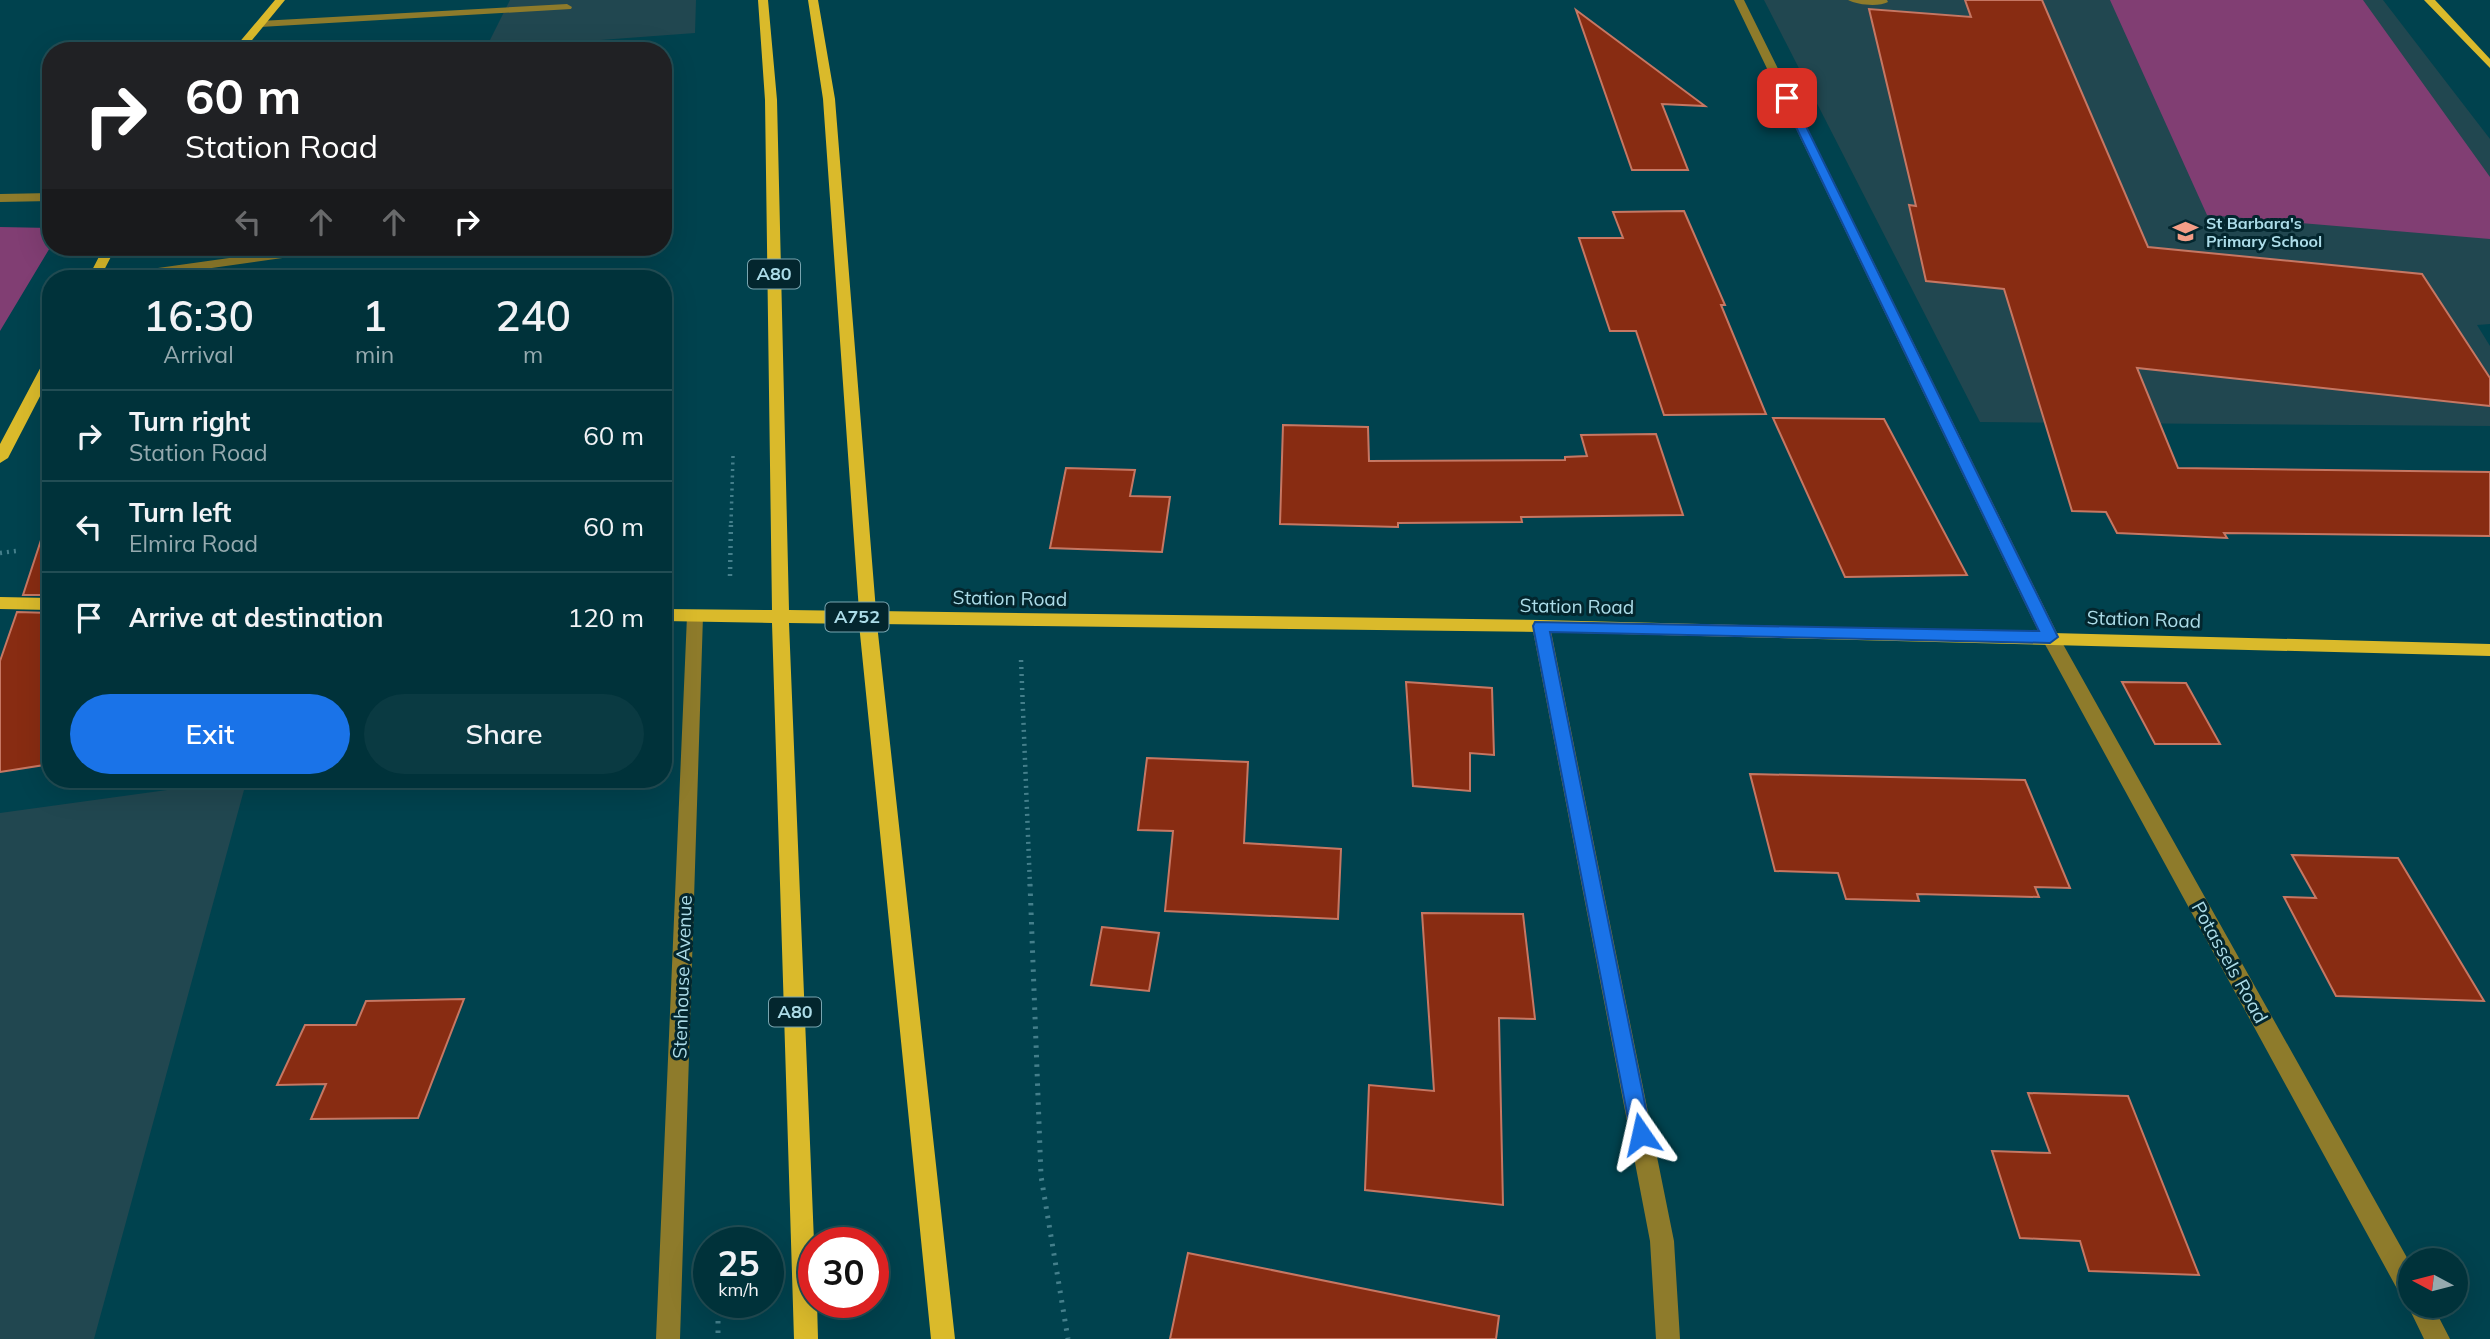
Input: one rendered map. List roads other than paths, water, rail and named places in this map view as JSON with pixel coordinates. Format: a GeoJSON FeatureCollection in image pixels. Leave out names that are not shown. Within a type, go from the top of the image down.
{"type":"FeatureCollection","features":[{"type":"Feature","properties":{"kind":"main road"},"geometry":{"type":"LineString","coordinates":[[245,42],[280,0]]}},
{"type":"Feature","properties":{"kind":"main road","name":"A80"},"geometry":{"type":"LineString","coordinates":[[763,0],[771,100],[778,549],[806,1339]]}},
{"type":"Feature","properties":{"kind":"main road"},"geometry":{"type":"LineString","coordinates":[[813,0],[830,99],[873,691],[943,1339]]}},
{"type":"Feature","properties":{"kind":"main road"},"geometry":{"type":"LineString","coordinates":[[2429,0],[2490,65]]}},
{"type":"Feature","properties":{"kind":"main road"},"geometry":{"type":"LineString","coordinates":[[0,458],[42,378]]}},
{"type":"Feature","properties":{"kind":"main road"},"geometry":{"type":"LineString","coordinates":[[0,603],[42,604]]}},
{"type":"Feature","properties":{"kind":"main road","name":"Station Road"},"geometry":{"type":"LineString","coordinates":[[672,615],[1541,626],[2490,650]]}},
{"type":"Feature","properties":{"kind":"street","name":"Potassels Road"},"geometry":{"type":"LineString","coordinates":[[1739,0],[2050,637],[2398,1265]]}},
{"type":"Feature","properties":{"kind":"street"},"geometry":{"type":"LineString","coordinates":[[1853,0],[1883,2]]}},
{"type":"Feature","properties":{"kind":"street"},"geometry":{"type":"LineString","coordinates":[[260,24],[567,7]]}},
{"type":"Feature","properties":{"kind":"street"},"geometry":{"type":"LineString","coordinates":[[0,198],[42,197]]}},
{"type":"Feature","properties":{"kind":"street"},"geometry":{"type":"LineString","coordinates":[[171,270],[269,256]]}},
{"type":"Feature","properties":{"kind":"street","name":"Stenhouse Avenue"},"geometry":{"type":"LineString","coordinates":[[668,1339],[695,616]]}},
{"type":"Feature","properties":{"kind":"street"},"geometry":{"type":"LineString","coordinates":[[1541,626],[1662,1241],[1668,1339]]}},
{"type":"Feature","properties":{"kind":"street"},"geometry":{"type":"LineString","coordinates":[[2427,1318],[2438,1339]]}},
{"type":"Feature","properties":{"kind":"place","name":"St Barbara's Primary School"},"geometry":{"type":"Point","coordinates":[2186,232]}}]}
